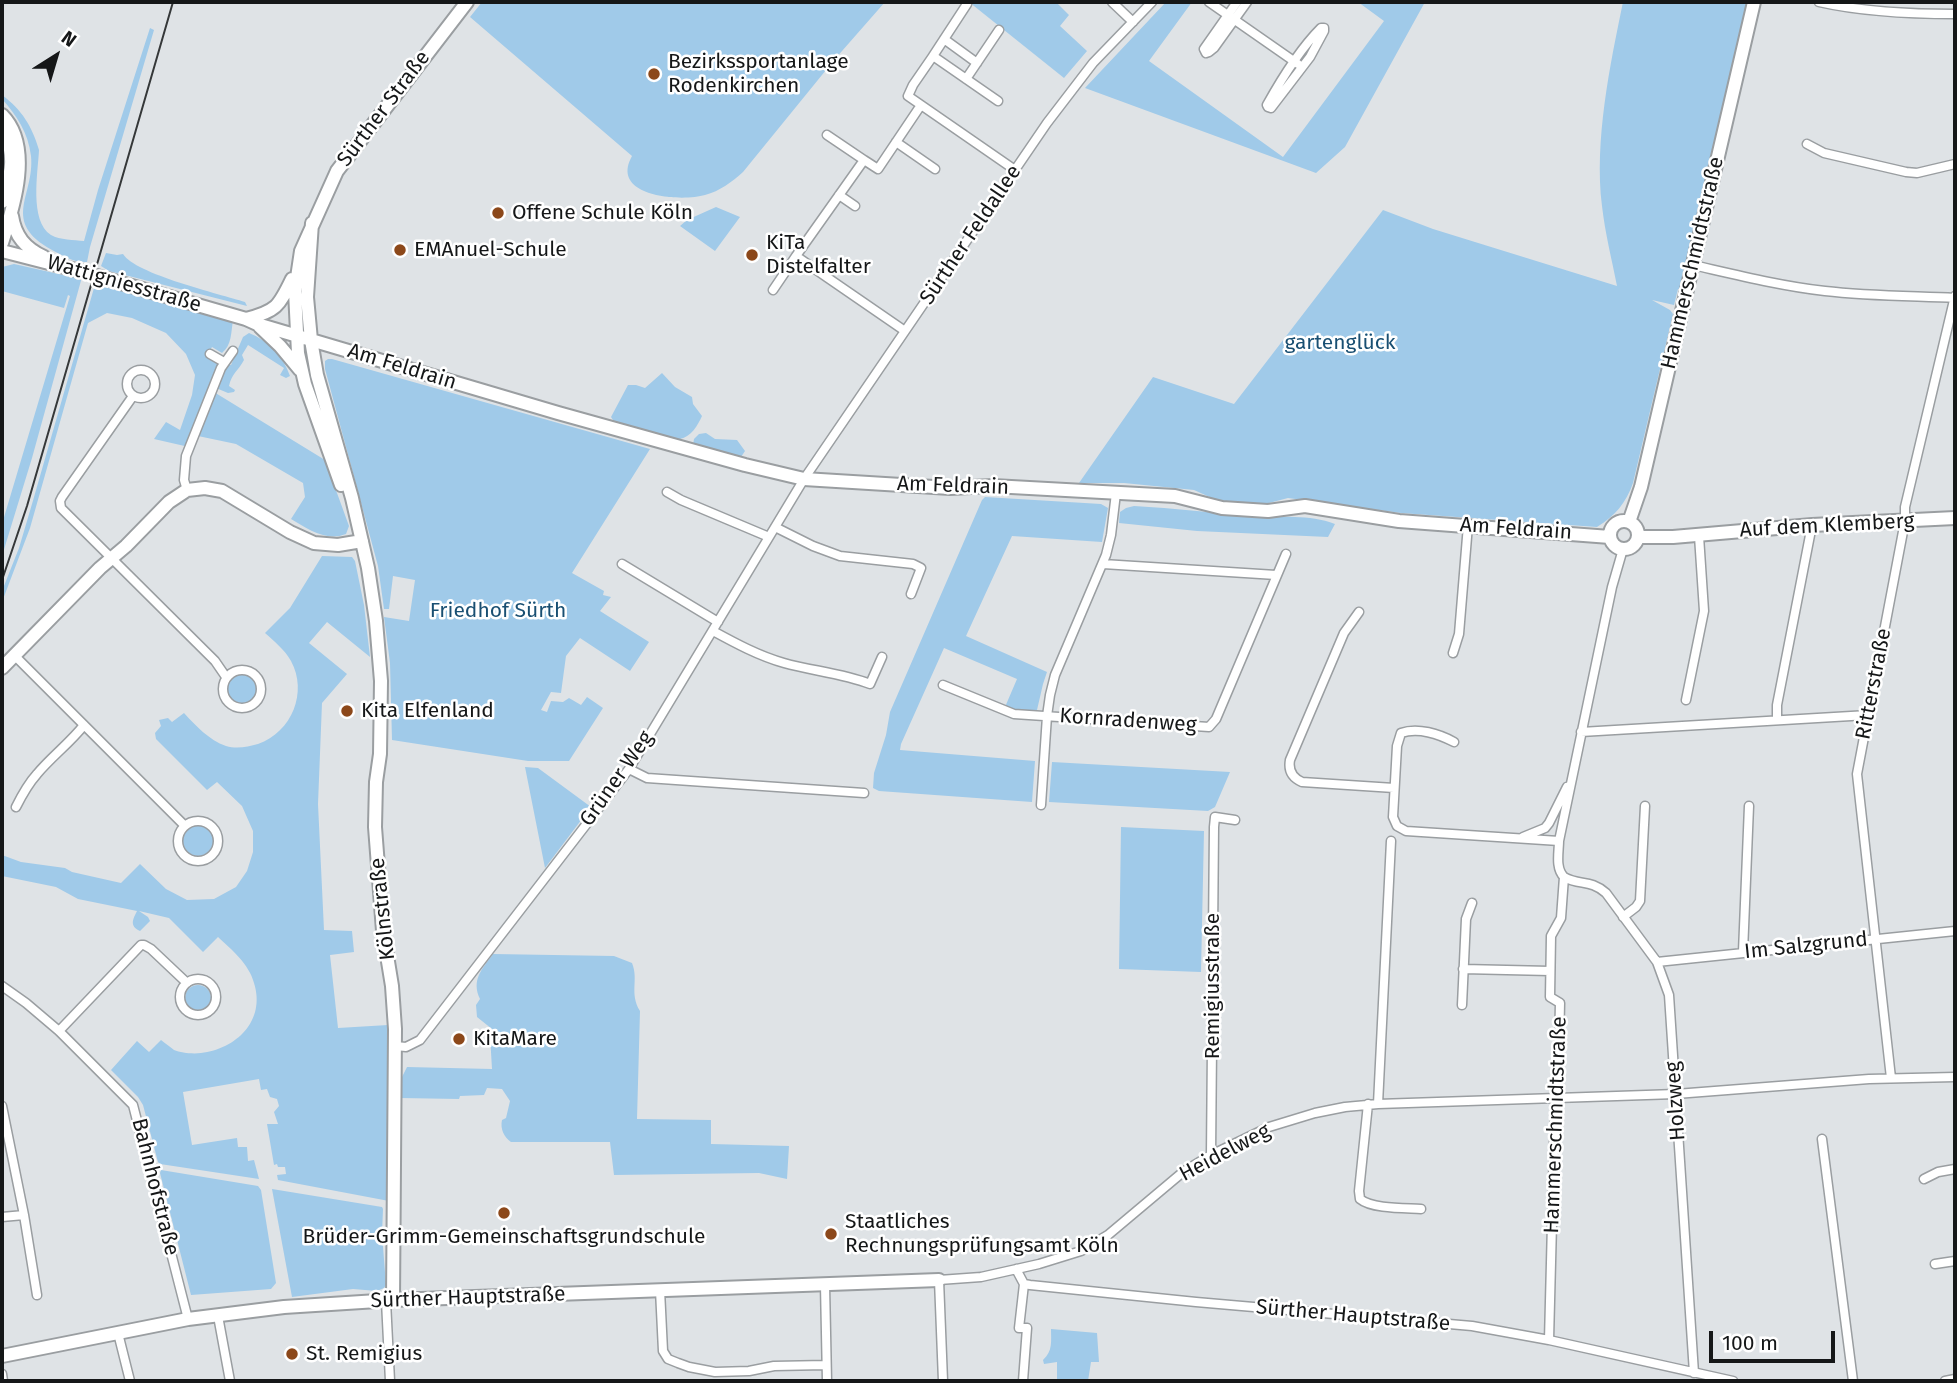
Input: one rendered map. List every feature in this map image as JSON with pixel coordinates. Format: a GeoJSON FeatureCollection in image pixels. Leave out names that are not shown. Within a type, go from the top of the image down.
{"type":"FeatureCollection","features":[{"type":"Feature","properties":{"kind":"street","name":"Sürther Straße"},"geometry":{"type":"LineString","coordinates":[[296,335],[295,291],[301,251],[337,172],[467,2]]}},
{"type":"Feature","properties":{"kind":"street"},"geometry":{"type":"LineString","coordinates":[[1112,2],[1133,22]]}},
{"type":"Feature","properties":{"kind":"street","name":"Sürther Feldallee"},"geometry":{"type":"LineString","coordinates":[[804,479],[1073,87],[1152,2]]}},
{"type":"Feature","properties":{"kind":"street"},"geometry":{"type":"LineString","coordinates":[[1209,2],[1302,68]]}},
{"type":"Feature","properties":{"kind":"street"},"geometry":{"type":"LineString","coordinates":[[1237,2],[1204,49],[1206,53],[1214,48],[1247,2]]}},
{"type":"Feature","properties":{"kind":"street","name":"Hammerschmidtstraße"},"geometry":{"type":"LineString","coordinates":[[1629,522],[1641,487],[1754,2]]}},
{"type":"Feature","properties":{"kind":"street"},"geometry":{"type":"LineString","coordinates":[[1819,2],[1897,12],[1955,14]]}},
{"type":"Feature","properties":{"kind":"street"},"geometry":{"type":"LineString","coordinates":[[967,4],[908,96],[1015,170]]}},
{"type":"Feature","properties":{"kind":"street"},"geometry":{"type":"LineString","coordinates":[[1324,28],[1322,37],[1302,68],[1271,107],[1268,107],[1276,88],[1294,61],[1319,30],[1324,28]]}},
{"type":"Feature","properties":{"kind":"street"},"geometry":{"type":"LineString","coordinates":[[966,79],[999,30]]}},
{"type":"Feature","properties":{"kind":"street"},"geometry":{"type":"LineString","coordinates":[[944,39],[977,63]]}},
{"type":"Feature","properties":{"kind":"street"},"geometry":{"type":"LineString","coordinates":[[933,56],[998,101]]}},
{"type":"Feature","properties":{"kind":"street"},"geometry":{"type":"LineString","coordinates":[[827,135],[878,169],[921,105]]}},
{"type":"Feature","properties":{"kind":"street"},"geometry":{"type":"LineString","coordinates":[[2,115],[14,132],[20,157],[19,173],[6,205],[18,237],[30,250],[76,270]]}},
{"type":"Feature","properties":{"kind":"street"},"geometry":{"type":"LineString","coordinates":[[2,128],[9,142],[12,158],[2,243]]}},
{"type":"Feature","properties":{"kind":"street"},"geometry":{"type":"LineString","coordinates":[[896,142],[935,169]]}},
{"type":"Feature","properties":{"kind":"street"},"geometry":{"type":"LineString","coordinates":[[1807,144],[1824,153],[1906,172],[1917,173],[1955,164]]}},
{"type":"Feature","properties":{"kind":"street"},"geometry":{"type":"LineString","coordinates":[[773,290],[863,160]]}},
{"type":"Feature","properties":{"kind":"street"},"geometry":{"type":"LineString","coordinates":[[839,195],[855,206]]}},
{"type":"Feature","properties":{"kind":"street","name":"Sürther Straße"},"geometry":{"type":"LineString","coordinates":[[311,340],[307,297],[312,223]]}},
{"type":"Feature","properties":{"kind":"street","name":"Wattigniesstraße"},"geometry":{"type":"LineString","coordinates":[[2,251],[296,335]]}},
{"type":"Feature","properties":{"kind":"street"},"geometry":{"type":"LineString","coordinates":[[796,256],[905,331]]}},
{"type":"Feature","properties":{"kind":"street"},"geometry":{"type":"LineString","coordinates":[[1693,265],[1776,284],[1828,292],[1955,297]]}},
{"type":"Feature","properties":{"kind":"street"},"geometry":{"type":"LineString","coordinates":[[298,269],[285,296],[269,312],[252,321],[280,346],[302,372]]}},
{"type":"Feature","properties":{"kind":"street","name":"Ritterstraße"},"geometry":{"type":"LineString","coordinates":[[1891,1078],[1857,774],[1906,507],[1955,297]]}},
{"type":"Feature","properties":{"kind":"street","name":"Am Feldrain"},"geometry":{"type":"LineString","coordinates":[[296,335],[558,413],[804,479],[950,488],[993,486],[1175,496],[1222,508],[1268,511],[1305,506],[1399,521],[1610,537]]}},
{"type":"Feature","properties":{"kind":"street","name":"Kölnstraße"},"geometry":{"type":"LineString","coordinates":[[296,335],[302,372],[356,521]]}},
{"type":"Feature","properties":{"kind":"street","name":"Kölnstraße"},"geometry":{"type":"LineString","coordinates":[[311,340],[317,374],[346,475],[368,568],[381,681],[375,827],[383,931],[392,986],[395,1046],[389,1300]]}},
{"type":"Feature","properties":{"kind":"street"},"geometry":{"type":"LineString","coordinates":[[187,489],[184,480],[186,456],[224,362],[233,352]]}},
{"type":"Feature","properties":{"kind":"street"},"geometry":{"type":"LineString","coordinates":[[210,354],[224,362]]}},
{"type":"Feature","properties":{"kind":"street"},"geometry":{"type":"LineString","coordinates":[[133,396],[60,502],[61,508],[215,661],[226,677]]}},
{"type":"Feature","properties":{"kind":"street","name":"Grüner Weg"},"geometry":{"type":"LineString","coordinates":[[395,1046],[405,1047],[421,1041],[629,769],[804,479]]}},
{"type":"Feature","properties":{"kind":"street"},"geometry":{"type":"LineString","coordinates":[[2,668],[169,502],[187,489],[222,491],[290,532],[314,543],[338,545],[362,541]]}},
{"type":"Feature","properties":{"kind":"street"},"geometry":{"type":"LineString","coordinates":[[667,492],[769,537]]}},
{"type":"Feature","properties":{"kind":"street"},"geometry":{"type":"LineString","coordinates":[[1041,805],[1050,695],[1055,675],[1103,564],[1111,536],[1116,493]]}},
{"type":"Feature","properties":{"kind":"street","name":"Auf dem Klemberg"},"geometry":{"type":"LineString","coordinates":[[1638,537],[1699,536],[1812,525],[1955,519]]}},
{"type":"Feature","properties":{"kind":"street"},"geometry":{"type":"LineString","coordinates":[[1629,522],[1637,528],[1638,537],[1631,548],[1623,549],[1613,544],[1611,530],[1616,524],[1629,522]]}},
{"type":"Feature","properties":{"kind":"street"},"geometry":{"type":"LineString","coordinates":[[1452,653],[1459,634],[1468,525]]}},
{"type":"Feature","properties":{"kind":"street"},"geometry":{"type":"LineString","coordinates":[[1777,720],[1777,705],[1812,525]]}},
{"type":"Feature","properties":{"kind":"street"},"geometry":{"type":"LineString","coordinates":[[775,527],[840,556],[913,564],[921,568],[911,594]]}},
{"type":"Feature","properties":{"kind":"street"},"geometry":{"type":"LineString","coordinates":[[1686,700],[1704,611],[1699,536]]}},
{"type":"Feature","properties":{"kind":"street","name":"Hammerschmidtstraße"},"geometry":{"type":"LineString","coordinates":[[1549,1340],[1560,1003],[1550,997],[1550,971],[1551,936],[1561,918],[1564,877],[1560,874],[1559,867],[1559,841],[1612,587],[1623,549]]}},
{"type":"Feature","properties":{"kind":"street","name":"Kornradenweg"},"geometry":{"type":"LineString","coordinates":[[1047,716],[1212,726],[1286,554]]}},
{"type":"Feature","properties":{"kind":"street"},"geometry":{"type":"LineString","coordinates":[[622,564],[718,622]]}},
{"type":"Feature","properties":{"kind":"street"},"geometry":{"type":"LineString","coordinates":[[1103,564],[1276,575]]}},
{"type":"Feature","properties":{"kind":"street"},"geometry":{"type":"LineString","coordinates":[[1359,612],[1345,633],[1290,760],[1290,769],[1294,777],[1302,782],[1394,789]]}},
{"type":"Feature","properties":{"kind":"street"},"geometry":{"type":"LineString","coordinates":[[713,631],[775,660],[870,684],[882,657]]}},
{"type":"Feature","properties":{"kind":"street"},"geometry":{"type":"LineString","coordinates":[[15,655],[185,826]]}},
{"type":"Feature","properties":{"kind":"street"},"geometry":{"type":"LineString","coordinates":[[240,670],[254,674],[261,688],[256,702],[243,708],[229,704],[222,691],[226,677],[240,670]]}},
{"type":"Feature","properties":{"kind":"street"},"geometry":{"type":"LineString","coordinates":[[943,685],[1014,714],[1047,716]]}},
{"type":"Feature","properties":{"kind":"street"},"geometry":{"type":"LineString","coordinates":[[1581,732],[1868,715]]}},
{"type":"Feature","properties":{"kind":"street"},"geometry":{"type":"LineString","coordinates":[[16,807],[38,772],[84,725]]}},
{"type":"Feature","properties":{"kind":"street"},"geometry":{"type":"LineString","coordinates":[[1454,741],[1430,733],[1401,733],[1397,746],[1392,817],[1397,826],[1406,831],[1559,841]]}},
{"type":"Feature","properties":{"kind":"street"},"geometry":{"type":"LineString","coordinates":[[629,769],[647,778],[864,793]]}},
{"type":"Feature","properties":{"kind":"street"},"geometry":{"type":"LineString","coordinates":[[1520,838],[1545,828],[1571,781]]}},
{"type":"Feature","properties":{"kind":"street"},"geometry":{"type":"LineString","coordinates":[[1623,917],[1639,904],[1641,896],[1645,806]]}},
{"type":"Feature","properties":{"kind":"street"},"geometry":{"type":"LineString","coordinates":[[1743,952],[1749,806]]}},
{"type":"Feature","properties":{"kind":"street","name":"Remigiusstraße"},"geometry":{"type":"LineString","coordinates":[[1211,1155],[1215,817],[1235,820]]}},
{"type":"Feature","properties":{"kind":"street"},"geometry":{"type":"LineString","coordinates":[[198,821],[213,828],[218,843],[210,857],[195,861],[181,852],[178,837],[185,826],[198,821]]}},
{"type":"Feature","properties":{"kind":"street"},"geometry":{"type":"LineString","coordinates":[[1378,1104],[1391,841]]}},
{"type":"Feature","properties":{"kind":"street","name":"Holzweg"},"geometry":{"type":"LineString","coordinates":[[1564,877],[1598,886],[1657,962],[1668,995],[1694,1373]]}},
{"type":"Feature","properties":{"kind":"street"},"geometry":{"type":"LineString","coordinates":[[1462,1005],[1466,919],[1472,903]]}},
{"type":"Feature","properties":{"kind":"street","name":"Im Salzgrund"},"geometry":{"type":"LineString","coordinates":[[1657,962],[1955,931]]}},
{"type":"Feature","properties":{"kind":"street"},"geometry":{"type":"LineString","coordinates":[[59,1031],[141,945],[151,949],[187,983]]}},
{"type":"Feature","properties":{"kind":"street"},"geometry":{"type":"LineString","coordinates":[[1463,969],[1550,971]]}},
{"type":"Feature","properties":{"kind":"street"},"geometry":{"type":"LineString","coordinates":[[197,979],[211,985],[216,994],[212,1009],[203,1015],[188,1012],[180,998],[187,983],[197,979]]}},
{"type":"Feature","properties":{"kind":"street","name":"Bahnhofstraße"},"geometry":{"type":"LineString","coordinates":[[2,986],[59,1031],[130,1101],[136,1111],[188,1319]]}},
{"type":"Feature","properties":{"kind":"street","name":"Heidelweg"},"geometry":{"type":"LineString","coordinates":[[939,1280],[970,1279],[1068,1256],[1091,1247],[1183,1172],[1211,1155],[1269,1127],[1315,1113],[1368,1104],[1676,1094],[1742,1087],[1955,1077]]}},
{"type":"Feature","properties":{"kind":"street"},"geometry":{"type":"LineString","coordinates":[[1368,1104],[1360,1199],[1373,1205],[1421,1209]]}},
{"type":"Feature","properties":{"kind":"street"},"geometry":{"type":"LineString","coordinates":[[2,1106],[37,1295]]}},
{"type":"Feature","properties":{"kind":"street"},"geometry":{"type":"LineString","coordinates":[[1822,1139],[1853,1381]]}},
{"type":"Feature","properties":{"kind":"street"},"geometry":{"type":"LineString","coordinates":[[1924,1179],[1938,1172],[1955,1169]]}},
{"type":"Feature","properties":{"kind":"street"},"geometry":{"type":"LineString","coordinates":[[2,1217],[24,1215]]}},
{"type":"Feature","properties":{"kind":"street"},"geometry":{"type":"LineString","coordinates":[[1935,1264],[1955,1261]]}},
{"type":"Feature","properties":{"kind":"street"},"geometry":{"type":"LineString","coordinates":[[1016,1269],[1024,1284],[1019,1328],[1027,1328],[1023,1381]]}},
{"type":"Feature","properties":{"kind":"street"},"geometry":{"type":"LineString","coordinates":[[939,1280],[943,1381]]}},
{"type":"Feature","properties":{"kind":"street","name":"Sürther Hauptstraße"},"geometry":{"type":"LineString","coordinates":[[2,1356],[188,1319],[284,1307],[389,1300],[939,1280]]}},
{"type":"Feature","properties":{"kind":"street","name":"Sürther Hauptstraße"},"geometry":{"type":"LineString","coordinates":[[1024,1284],[1472,1326],[1549,1340],[1733,1381]]}},
{"type":"Feature","properties":{"kind":"street"},"geometry":{"type":"LineString","coordinates":[[825,1286],[827,1381]]}},
{"type":"Feature","properties":{"kind":"street"},"geometry":{"type":"LineString","coordinates":[[660,1290],[663,1351],[668,1359],[688,1367],[715,1372],[749,1371],[774,1366],[826,1365]]}},
{"type":"Feature","properties":{"kind":"street"},"geometry":{"type":"LineString","coordinates":[[389,1300],[390,1381]]}},
{"type":"Feature","properties":{"kind":"street"},"geometry":{"type":"LineString","coordinates":[[218,1316],[230,1381]]}},
{"type":"Feature","properties":{"kind":"street"},"geometry":{"type":"LineString","coordinates":[[118,1333],[130,1381]]}},
{"type":"Feature","properties":{"kind":"street"},"geometry":{"type":"LineString","coordinates":[[2,1374],[3,1381]]}},
{"type":"Feature","properties":{"kind":"street"},"geometry":{"type":"LineString","coordinates":[[1945,1381],[1955,1379]]}},
{"type":"Feature","properties":{"kind":"green space","name":"Bezirkssportanlage Rodenkirchen"},"geometry":{"type":"Polygon","coordinates":[[[482,2],[885,2],[743,172],[726,186],[710,193],[680,198],[651,194],[630,180],[628,170],[632,156],[470,17],[482,2]]]}},
{"type":"Feature","properties":{"kind":"green space"},"geometry":{"type":"Polygon","coordinates":[[[969,2],[1056,2],[1069,15],[1060,26],[1087,51],[1064,78],[969,2]]]}},
{"type":"Feature","properties":{"kind":"green space"},"geometry":{"type":"Polygon","coordinates":[[[1166,2],[1192,2],[1149,61],[1283,157],[1384,21],[1358,2],[1425,2],[1345,147],[1316,173],[1085,88],[1166,2]]]}},
{"type":"Feature","properties":{"kind":"green space","name":"gartenglück"},"geometry":{"type":"Polygon","coordinates":[[[1623,2],[1747,2],[1682,289],[1678,289],[1674,305],[1652,300],[1673,314],[1633,483],[1623,503],[1609,518],[1597,527],[1401,513],[1288,498],[1265,504],[1223,503],[1194,490],[1124,483],[1079,483],[1153,377],[1234,404],[1383,210],[1433,229],[1617,286],[1603,216],[1600,156],[1605,103],[1623,2]]]}},
{"type":"Feature","properties":{"kind":"green space"},"geometry":{"type":"Polygon","coordinates":[[[150,28],[154,30],[87,262],[73,260],[52,250],[27,229],[24,207],[31,170],[30,147],[21,125],[2,99],[2,95],[25,119],[39,150],[36,196],[44,228],[55,237],[84,241],[150,28]]]}},
{"type":"Feature","properties":{"kind":"green space"},"geometry":{"type":"Polygon","coordinates":[[[716,207],[740,217],[715,251],[680,226],[716,207]]]}},
{"type":"Feature","properties":{"kind":"green space"},"geometry":{"type":"Polygon","coordinates":[[[106,253],[123,254],[144,269],[160,276],[245,302],[247,306],[109,271],[101,266],[106,253]]]}},
{"type":"Feature","properties":{"kind":"green space"},"geometry":{"type":"Polygon","coordinates":[[[14,264],[82,277],[2,556],[2,524],[70,296],[68,295],[64,308],[2,291],[2,267],[14,264]]]}},
{"type":"Feature","properties":{"kind":"green space"},"geometry":{"type":"Polygon","coordinates":[[[96,281],[233,320],[228,346],[222,353],[212,347],[207,356],[218,366],[209,389],[325,460],[349,526],[346,534],[324,535],[291,519],[305,497],[303,483],[236,444],[198,436],[189,447],[154,439],[166,422],[180,430],[192,395],[195,375],[186,354],[166,333],[132,318],[107,313],[88,323],[30,528],[2,602],[2,591],[19,548],[96,281]]]}},
{"type":"Feature","properties":{"kind":"green space"},"geometry":{"type":"Polygon","coordinates":[[[249,333],[274,350],[290,376],[286,378],[280,375],[284,368],[248,345],[242,355],[244,360],[230,382],[229,386],[234,392],[228,393],[216,388],[225,365],[231,365],[243,337],[249,333]]]}},
{"type":"Feature","properties":{"kind":"green space","name":"Friedhof Sürth"},"geometry":{"type":"Polygon","coordinates":[[[328,359],[650,449],[572,573],[604,591],[603,595],[611,597],[600,611],[649,642],[630,671],[580,638],[566,656],[561,693],[551,692],[541,710],[547,712],[551,701],[563,702],[569,698],[581,705],[587,697],[603,708],[569,761],[528,761],[392,740],[390,663],[384,617],[409,621],[415,580],[393,576],[389,609],[384,609],[378,566],[325,369],[325,361],[328,359]]]}},
{"type":"Feature","properties":{"kind":"green space"},"geometry":{"type":"Polygon","coordinates":[[[662,373],[675,387],[692,397],[693,404],[702,416],[691,433],[680,439],[666,438],[615,423],[611,417],[628,385],[645,388],[662,373]]]}},
{"type":"Feature","properties":{"kind":"green space"},"geometry":{"type":"Polygon","coordinates":[[[706,433],[715,439],[737,440],[745,451],[739,460],[693,445],[699,434],[706,433]]]}},
{"type":"Feature","properties":{"kind":"green space"},"geometry":{"type":"Polygon","coordinates":[[[985,497],[1101,504],[1108,508],[1102,542],[1012,536],[966,636],[1047,672],[1037,710],[1005,707],[1017,679],[944,648],[900,750],[1035,761],[1032,802],[879,791],[873,788],[874,773],[890,712],[985,497]]]}},
{"type":"Feature","properties":{"kind":"green space"},"geometry":{"type":"Polygon","coordinates":[[[1134,506],[1305,518],[1335,524],[1328,537],[1197,531],[1119,523],[1120,512],[1134,506]]]}},
{"type":"Feature","properties":{"kind":"green space"},"geometry":{"type":"Polygon","coordinates":[[[322,556],[352,557],[355,561],[370,657],[327,622],[309,643],[347,674],[322,703],[318,804],[324,930],[352,931],[354,952],[330,955],[338,1028],[388,1025],[391,1042],[389,1201],[278,1180],[277,1175],[286,1174],[285,1167],[274,1165],[267,1124],[278,1124],[274,1112],[279,1106],[277,1099],[270,1097],[267,1089],[261,1090],[259,1079],[183,1092],[192,1145],[237,1138],[238,1147],[247,1147],[248,1161],[254,1160],[259,1179],[160,1164],[143,1105],[111,1070],[137,1041],[149,1052],[161,1040],[174,1050],[201,1053],[226,1046],[236,1039],[252,1021],[256,1009],[257,997],[248,970],[218,937],[203,952],[169,918],[139,911],[150,921],[140,931],[133,925],[137,911],[78,899],[56,887],[2,876],[2,855],[21,862],[65,868],[121,883],[140,864],[166,889],[187,900],[214,899],[236,887],[247,871],[253,852],[253,831],[242,806],[217,782],[207,790],[156,739],[155,733],[161,726],[159,720],[168,718],[172,722],[184,713],[208,736],[230,747],[258,744],[280,730],[294,710],[298,685],[289,657],[265,633],[290,608],[322,556]]]}},
{"type":"Feature","properties":{"kind":"green space"},"geometry":{"type":"Polygon","coordinates":[[[242,673],[253,678],[258,689],[253,700],[242,705],[231,700],[226,689],[231,678],[242,673]]]}},
{"type":"Feature","properties":{"kind":"green space"},"geometry":{"type":"Polygon","coordinates":[[[1052,762],[1230,772],[1215,807],[1208,811],[1049,802],[1052,762]]]}},
{"type":"Feature","properties":{"kind":"green space"},"geometry":{"type":"Polygon","coordinates":[[[525,767],[538,768],[591,807],[545,868],[525,767]]]}},
{"type":"Feature","properties":{"kind":"green space"},"geometry":{"type":"Polygon","coordinates":[[[197,824],[209,829],[214,841],[209,853],[197,858],[185,853],[180,841],[185,829],[197,824]]]}},
{"type":"Feature","properties":{"kind":"green space"},"geometry":{"type":"Polygon","coordinates":[[[1121,827],[1204,831],[1201,972],[1119,969],[1121,827]]]}},
{"type":"Feature","properties":{"kind":"green space"},"geometry":{"type":"Polygon","coordinates":[[[493,954],[614,956],[632,963],[635,998],[640,1011],[637,1119],[711,1120],[711,1144],[789,1146],[787,1179],[759,1173],[614,1175],[610,1142],[511,1142],[502,1127],[510,1101],[502,1089],[487,1088],[484,1095],[460,1096],[459,1099],[400,1098],[401,1079],[407,1067],[492,1069],[492,1029],[477,1017],[476,1005],[480,999],[477,980],[493,954]]]}},
{"type":"Feature","properties":{"kind":"green space"},"geometry":{"type":"Polygon","coordinates":[[[198,985],[207,989],[211,998],[207,1007],[198,1011],[189,1007],[185,998],[189,989],[198,985]]]}},
{"type":"Feature","properties":{"kind":"green space"},"geometry":{"type":"Polygon","coordinates":[[[161,1170],[258,1186],[261,1190],[276,1283],[271,1289],[191,1295],[161,1170]]]}},
{"type":"Feature","properties":{"kind":"green space"},"geometry":{"type":"Polygon","coordinates":[[[272,1189],[382,1207],[384,1288],[377,1291],[353,1289],[292,1297],[272,1189]]]}},
{"type":"Feature","properties":{"kind":"green space"},"geometry":{"type":"Polygon","coordinates":[[[1051,1329],[1097,1333],[1099,1362],[1091,1362],[1088,1381],[1057,1381],[1057,1362],[1044,1364],[1043,1360],[1051,1346],[1051,1329]]]}},
{"type":"Feature","properties":{"kind":"tram line"},"geometry":{"type":"LineString","coordinates":[[2,580],[27,506],[173,2]]}},
{"type":"Feature","properties":{"kind":"place","name":"Bezirkssportanlage Rodenkirchen"},"geometry":{"type":"Point","coordinates":[654,74]}},
{"type":"Feature","properties":{"kind":"place","name":"Offene Schule Köln"},"geometry":{"type":"Point","coordinates":[498,213]}},
{"type":"Feature","properties":{"kind":"place","name":"EMAnuel-Schule"},"geometry":{"type":"Point","coordinates":[400,250]}},
{"type":"Feature","properties":{"kind":"place","name":"KiTa Distelfalter"},"geometry":{"type":"Point","coordinates":[752,255]}},
{"type":"Feature","properties":{"kind":"place","name":"Kita Elfenland"},"geometry":{"type":"Point","coordinates":[347,711]}},
{"type":"Feature","properties":{"kind":"place","name":"KitaMare"},"geometry":{"type":"Point","coordinates":[459,1039]}},
{"type":"Feature","properties":{"kind":"place","name":"Brüder-Grimm-Gemeinschaftsgrundschule"},"geometry":{"type":"Point","coordinates":[504,1213]}},
{"type":"Feature","properties":{"kind":"place","name":"Staatliches Rechnungsprüfungsamt Köln"},"geometry":{"type":"Point","coordinates":[831,1234]}},
{"type":"Feature","properties":{"kind":"place","name":"St. Remigius"},"geometry":{"type":"Point","coordinates":[292,1354]}}]}
